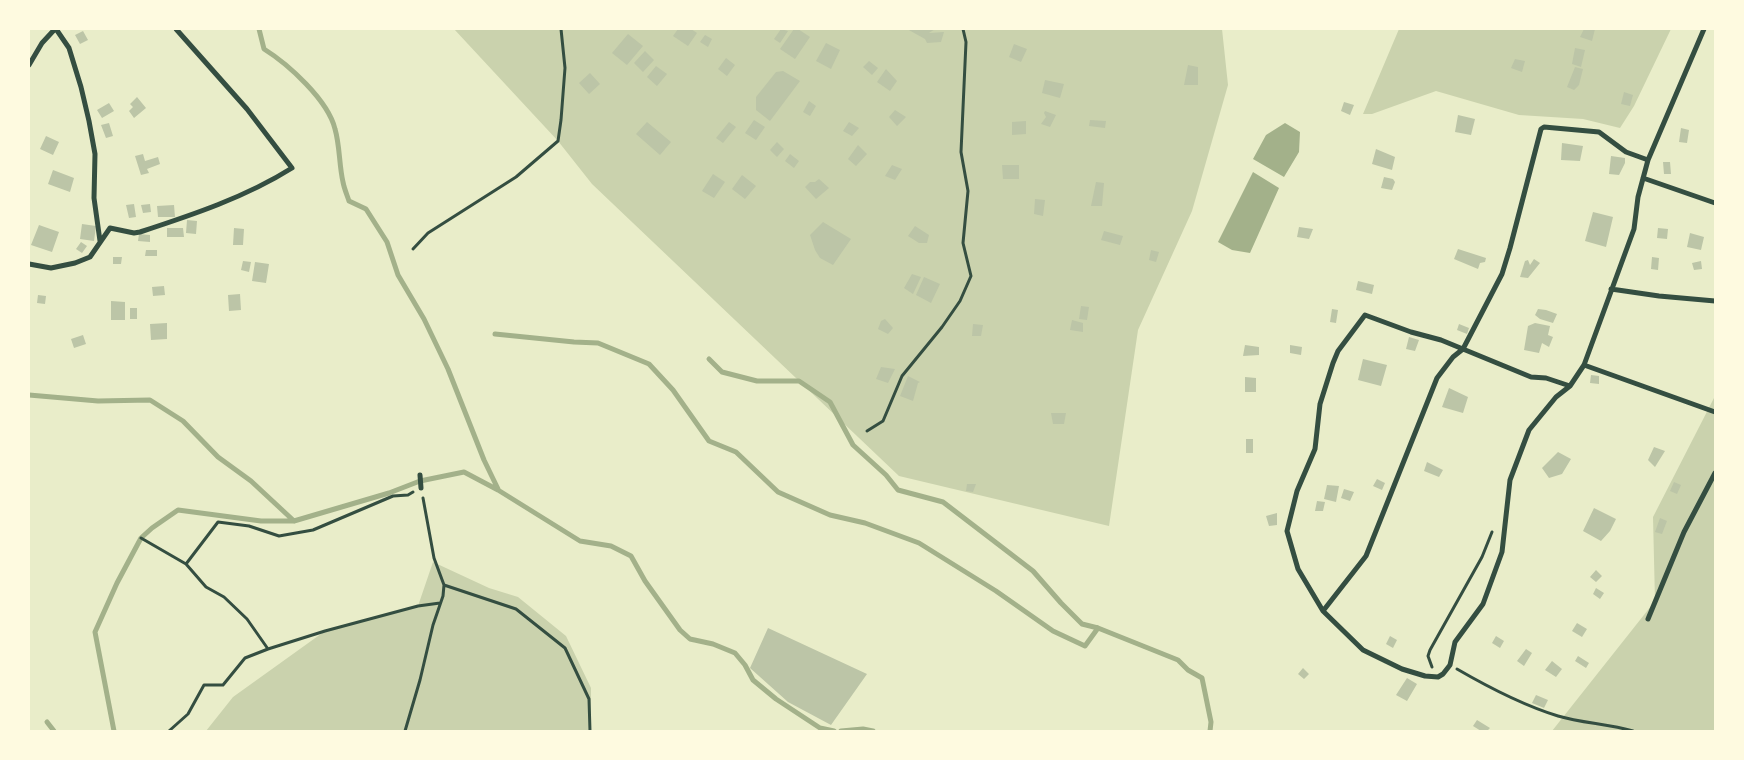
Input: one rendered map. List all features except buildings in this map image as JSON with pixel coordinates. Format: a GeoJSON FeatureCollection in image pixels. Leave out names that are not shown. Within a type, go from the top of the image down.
{"type":"FeatureCollection","features":[{"type":"Feature","properties":{"kind":"street"},"geometry":{"type":"LineString","coordinates":[[29,65],[42,43],[56,29],[69,48],[89,121],[95,154],[94,198],[100,241]]}},
{"type":"Feature","properties":{"kind":"street"},"geometry":{"type":"LineString","coordinates":[[29,264],[51,268],[75,263],[90,257],[110,228],[134,233],[140,232],[232,199],[274,180],[292,168],[247,109],[176,29]]}},
{"type":"Feature","properties":{"kind":"street"},"geometry":{"type":"LineString","coordinates":[[1570,386],[1546,378],[1531,377],[1441,340],[1411,332],[1365,315],[1338,351],[1333,363],[1320,404],[1315,449],[1297,491],[1287,531],[1298,569],[1323,611],[1363,650],[1402,669],[1425,676],[1438,677],[1450,665],[1455,642],[1483,604],[1502,552],[1510,480],[1529,430],[1556,397],[1570,386],[1584,365],[1634,229],[1642,178],[1648,160],[1704,29]]}},
{"type":"Feature","properties":{"kind":"street"},"geometry":{"type":"LineString","coordinates":[[1323,611],[1366,556],[1437,378],[1453,357],[1463,349],[1502,274],[1542,127],[1599,132],[1626,152],[1648,160]]}},
{"type":"Feature","properties":{"kind":"street"},"geometry":{"type":"LineString","coordinates":[[1642,178],[1715,203]]}},
{"type":"Feature","properties":{"kind":"street"},"geometry":{"type":"LineString","coordinates":[[1611,288],[1659,296],[1715,301]]}},
{"type":"Feature","properties":{"kind":"street"},"geometry":{"type":"LineString","coordinates":[[1584,365],[1715,412]]}},
{"type":"Feature","properties":{"kind":"street"},"geometry":{"type":"LineString","coordinates":[[1648,619],[1684,532],[1715,473]]}},
{"type":"Feature","properties":{"kind":"street"},"geometry":{"type":"LineString","coordinates":[[420,475],[421,488]]}},
{"type":"Feature","properties":{"kind":"path"},"geometry":{"type":"LineString","coordinates":[[413,249],[428,233],[516,176],[558,142],[564,68],[561,29]]}},
{"type":"Feature","properties":{"kind":"path"},"geometry":{"type":"LineString","coordinates":[[867,431],[883,421],[902,376],[947,321],[960,301],[971,276],[963,243],[968,191],[961,152],[966,42],[963,29]]}},
{"type":"Feature","properties":{"kind":"path"},"geometry":{"type":"LineString","coordinates":[[186,564],[218,522],[249,526],[278,536],[313,530],[392,496],[408,495],[421,488],[434,558],[444,584],[443,596],[432,625],[420,680],[405,731]]}},
{"type":"Feature","properties":{"kind":"path"},"geometry":{"type":"LineString","coordinates":[[1493,530],[1482,557],[1430,650],[1428,656],[1432,667],[1450,665],[1491,689],[1553,714],[1633,731]]}},
{"type":"Feature","properties":{"kind":"path"},"geometry":{"type":"LineString","coordinates":[[141,538],[186,564],[206,587],[224,597],[247,619],[268,649]]}},
{"type":"Feature","properties":{"kind":"path"},"geometry":{"type":"LineString","coordinates":[[444,584],[516,609],[565,648],[589,700],[590,731]]}},
{"type":"Feature","properties":{"kind":"path"},"geometry":{"type":"LineString","coordinates":[[169,731],[188,714],[204,685],[223,685],[245,658],[325,631],[418,606],[440,603]]}},
{"type":"Feature","properties":{"kind":"shaded area"},"geometry":{"type":"Polygon","coordinates":[[[454,29],[1222,29],[1228,85],[1192,211],[1138,330],[1109,526],[899,476],[592,184],[558,141],[454,29]]]}},
{"type":"Feature","properties":{"kind":"shaded area"},"geometry":{"type":"Polygon","coordinates":[[[1399,29],[1671,29],[1634,106],[1620,128],[1583,119],[1519,115],[1436,91],[1372,114],[1363,114],[1399,29]]]}},
{"type":"Feature","properties":{"kind":"shaded area"},"geometry":{"type":"Polygon","coordinates":[[[1285,123],[1300,132],[1299,152],[1284,177],[1253,159],[1266,135],[1285,123]]]}},
{"type":"Feature","properties":{"kind":"shaded area"},"geometry":{"type":"Polygon","coordinates":[[[1253,172],[1279,188],[1250,253],[1232,250],[1218,242],[1253,172]]]}},
{"type":"Feature","properties":{"kind":"shaded area"},"geometry":{"type":"Polygon","coordinates":[[[1715,396],[1715,731],[1552,731],[1655,601],[1653,517],[1715,396]]]}},
{"type":"Feature","properties":{"kind":"shaded area"},"geometry":{"type":"Polygon","coordinates":[[[433,562],[489,588],[518,597],[566,636],[591,688],[591,731],[206,731],[233,697],[325,631],[418,606],[433,562]]]}},
{"type":"Feature","properties":{"kind":"waterway"},"geometry":{"type":"LineString","coordinates":[[259,29],[264,49],[306,84],[316,95],[331,118],[337,135],[343,184],[349,201],[366,209],[387,242],[398,275],[424,319],[448,369],[484,460],[498,489]]}},
{"type":"Feature","properties":{"kind":"waterway"},"geometry":{"type":"LineString","coordinates":[[495,334],[598,343],[649,364],[673,390],[709,441],[736,452],[778,492],[830,515],[865,523],[919,543],[996,591],[1053,631],[1085,646],[1098,628]]}},
{"type":"Feature","properties":{"kind":"waterway"},"geometry":{"type":"LineString","coordinates":[[709,359],[722,372],[757,381],[799,381],[830,402],[853,445],[886,475],[898,490],[943,502],[1033,571],[1082,624],[1098,628],[1178,660],[1188,670],[1202,678],[1211,722],[1210,731]]}},
{"type":"Feature","properties":{"kind":"waterway"},"geometry":{"type":"LineString","coordinates":[[29,395],[98,401],[150,400],[183,421],[218,457],[251,481],[294,521]]}},
{"type":"Feature","properties":{"kind":"waterway"},"geometry":{"type":"LineString","coordinates":[[114,731],[95,632],[117,583],[141,538],[152,528],[178,510],[261,521],[294,521],[389,493],[420,481],[464,472],[498,490],[580,541],[611,546],[631,556],[645,581],[680,630],[690,639],[713,644],[735,653],[745,665],[753,680],[776,699],[820,728],[834,731]]}},
{"type":"Feature","properties":{"kind":"waterway"},"geometry":{"type":"LineString","coordinates":[[47,722],[54,731]]}},
{"type":"Feature","properties":{"kind":"waterway"},"geometry":{"type":"LineString","coordinates":[[841,731],[863,729],[873,731]]}}]}
